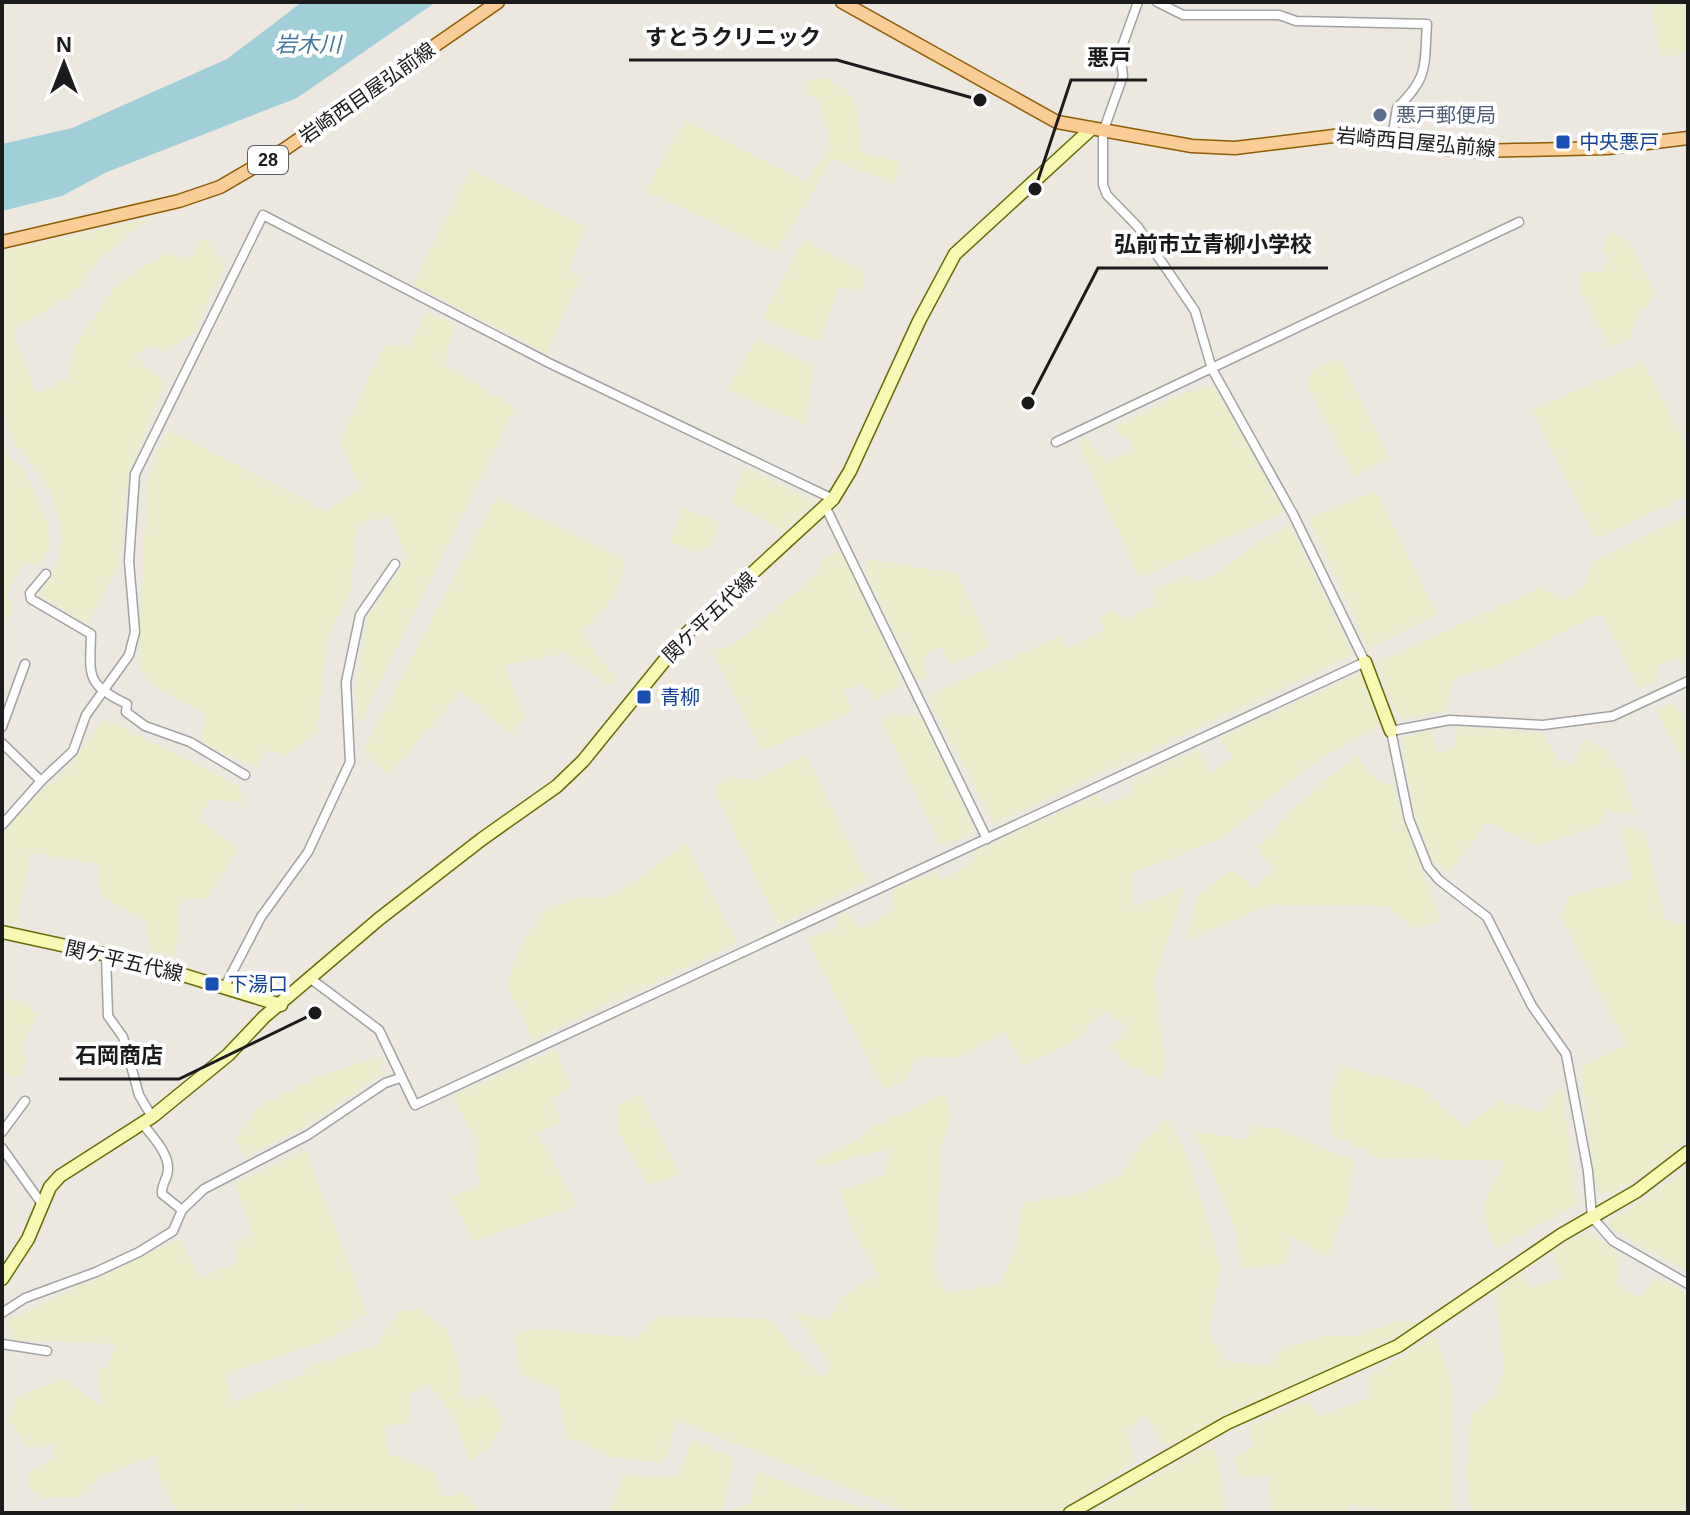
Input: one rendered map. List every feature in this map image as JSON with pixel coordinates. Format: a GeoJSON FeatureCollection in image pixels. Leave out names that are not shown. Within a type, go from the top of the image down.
{"type":"FeatureCollection","features":[{"type":"Feature","properties":{"kind":"main road","name":"岩崎西目屋弘前線"},"geometry":{"type":"LineString","coordinates":[[2,242],[179,201],[220,187],[285,149],[498,2]]}},
{"type":"Feature","properties":{"kind":"main road","name":"岩崎西目屋弘前線"},"geometry":{"type":"LineString","coordinates":[[842,2],[1047,117],[1096,131],[1214,149],[1344,133],[1477,151],[1607,148],[1687,142]]}},
{"type":"Feature","properties":{"kind":"main road","name":"関ケ平五代線"},"geometry":{"type":"LineString","coordinates":[[2,932],[225,986],[281,1005],[413,892],[557,786],[583,761],[686,634],[829,503],[850,471],[919,321],[955,254],[1096,131]]}},
{"type":"Feature","properties":{"kind":"main road"},"geometry":{"type":"LineString","coordinates":[[1365,662],[1391,731]]}},
{"type":"Feature","properties":{"kind":"main road"},"geometry":{"type":"LineString","coordinates":[[2,1279],[28,1239],[42,1204],[60,1176],[147,1120],[281,1005]]}},
{"type":"Feature","properties":{"kind":"main road"},"geometry":{"type":"LineString","coordinates":[[1070,1513],[1227,1423],[1398,1346],[1592,1217],[1637,1191],[1688,1152]]}},
{"type":"Feature","properties":{"kind":"street"},"geometry":{"type":"LineString","coordinates":[[311,979],[379,1030],[415,1105],[1365,662],[1293,514],[1212,369],[1195,311],[1138,227],[1107,195],[1103,185],[1096,131],[1123,76],[1120,52],[1138,2]]}},
{"type":"Feature","properties":{"kind":"street"},"geometry":{"type":"LineString","coordinates":[[1157,2],[1183,15],[1279,15],[1296,21],[1427,24],[1423,74],[1413,95],[1397,108],[1392,138]]}},
{"type":"Feature","properties":{"kind":"street"},"geometry":{"type":"LineString","coordinates":[[2,825],[73,751],[86,715],[129,655],[135,632],[129,561],[135,474],[263,215],[829,503],[987,839]]}},
{"type":"Feature","properties":{"kind":"street"},"geometry":{"type":"LineString","coordinates":[[1056,442],[1519,222]]}},
{"type":"Feature","properties":{"kind":"street"},"geometry":{"type":"LineString","coordinates":[[225,986],[261,917],[308,852],[350,762],[346,682],[360,615],[395,564]]}},
{"type":"Feature","properties":{"kind":"street"},"geometry":{"type":"LineString","coordinates":[[46,574],[30,593],[31,599],[91,634],[88,663],[101,692],[127,704],[126,712],[145,726],[190,742],[245,775]]}},
{"type":"Feature","properties":{"kind":"street"},"geometry":{"type":"LineString","coordinates":[[2,727],[25,664]]}},
{"type":"Feature","properties":{"kind":"street"},"geometry":{"type":"LineString","coordinates":[[1688,681],[1613,716],[1543,725],[1450,720],[1391,731],[1409,819],[1428,867],[1439,880],[1487,917],[1532,1006],[1566,1054],[1588,1171],[1592,1217],[1613,1241],[1688,1284]]}},
{"type":"Feature","properties":{"kind":"street"},"geometry":{"type":"LineString","coordinates":[[2,743],[41,781]]}},
{"type":"Feature","properties":{"kind":"street"},"geometry":{"type":"LineString","coordinates":[[106,955],[108,1016],[123,1037],[147,1120],[166,1158],[169,1171],[161,1185],[162,1194],[182,1210]]}},
{"type":"Feature","properties":{"kind":"street"},"geometry":{"type":"LineString","coordinates":[[2,1313],[25,1298],[96,1272],[139,1252],[173,1231],[182,1210],[204,1189],[286,1148],[385,1083],[400,1078]]}},
{"type":"Feature","properties":{"kind":"street"},"geometry":{"type":"LineString","coordinates":[[2,1132],[25,1101]]}},
{"type":"Feature","properties":{"kind":"street"},"geometry":{"type":"LineString","coordinates":[[3,1150],[42,1204]]}},
{"type":"Feature","properties":{"kind":"street"},"geometry":{"type":"LineString","coordinates":[[2,1344],[47,1351]]}},
{"type":"Feature","properties":{"kind":"green space"},"geometry":{"type":"Polygon","coordinates":[[[1650,2],[1688,2],[1688,53],[1661,57],[1650,2]]]}},
{"type":"Feature","properties":{"kind":"green space"},"geometry":{"type":"Polygon","coordinates":[[[826,78],[846,90],[858,109],[860,152],[900,161],[894,184],[833,159],[776,252],[645,191],[685,120],[806,182],[831,146],[819,101],[806,94],[807,79],[826,78]]]}},
{"type":"Feature","properties":{"kind":"green space"},"geometry":{"type":"Polygon","coordinates":[[[471,169],[587,227],[568,272],[581,276],[546,353],[413,284],[471,169]]]}},
{"type":"Feature","properties":{"kind":"green space"},"geometry":{"type":"Polygon","coordinates":[[[147,219],[101,258],[72,295],[13,330],[36,394],[68,378],[74,347],[118,282],[165,254],[191,258],[203,236],[226,265],[194,332],[167,352],[147,346],[135,356],[165,384],[128,473],[119,564],[87,624],[38,594],[58,562],[62,530],[49,489],[9,435],[2,396],[2,251],[147,219]]]}},
{"type":"Feature","properties":{"kind":"green space"},"geometry":{"type":"Polygon","coordinates":[[[1612,232],[1629,242],[1656,295],[1638,316],[1630,339],[1611,347],[1582,295],[1580,269],[1600,274],[1610,259],[1601,249],[1612,232]]]}},
{"type":"Feature","properties":{"kind":"green space"},"geometry":{"type":"Polygon","coordinates":[[[804,239],[863,272],[863,289],[838,288],[820,343],[762,319],[804,239]]]}},
{"type":"Feature","properties":{"kind":"green space"},"geometry":{"type":"Polygon","coordinates":[[[426,312],[455,324],[444,364],[515,408],[359,725],[355,694],[367,618],[407,557],[389,517],[358,523],[350,593],[328,637],[317,731],[286,757],[268,749],[256,768],[201,743],[205,714],[153,686],[138,666],[147,483],[155,456],[169,430],[326,511],[361,487],[339,443],[384,345],[410,346],[426,312]]]}},
{"type":"Feature","properties":{"kind":"green space"},"geometry":{"type":"Polygon","coordinates":[[[756,339],[814,365],[805,424],[727,390],[756,339]]]}},
{"type":"Feature","properties":{"kind":"green space"},"geometry":{"type":"Polygon","coordinates":[[[1340,358],[1389,458],[1354,476],[1307,384],[1312,371],[1340,358]]]}},
{"type":"Feature","properties":{"kind":"green space"},"geometry":{"type":"Polygon","coordinates":[[[1643,361],[1688,449],[1688,496],[1596,539],[1532,410],[1643,361]]]}},
{"type":"Feature","properties":{"kind":"green space"},"geometry":{"type":"Polygon","coordinates":[[[1214,386],[1285,512],[1139,578],[1078,443],[1086,436],[1104,460],[1133,453],[1129,437],[1119,437],[1115,426],[1177,395],[1214,386]]]}},
{"type":"Feature","properties":{"kind":"green space"},"geometry":{"type":"Polygon","coordinates":[[[2,449],[24,471],[46,517],[50,544],[42,564],[22,564],[6,596],[14,609],[2,626],[2,449]]]}},
{"type":"Feature","properties":{"kind":"green space"},"geometry":{"type":"Polygon","coordinates":[[[743,467],[815,501],[784,531],[731,503],[743,467]]]}},
{"type":"Feature","properties":{"kind":"green space"},"geometry":{"type":"Polygon","coordinates":[[[1376,491],[1437,614],[1369,648],[1308,518],[1376,491]]]}},
{"type":"Feature","properties":{"kind":"green space"},"geometry":{"type":"Polygon","coordinates":[[[496,497],[626,560],[614,598],[581,632],[617,680],[607,684],[566,653],[505,665],[525,717],[511,734],[461,692],[388,775],[363,751],[496,497]]]}},
{"type":"Feature","properties":{"kind":"green space"},"geometry":{"type":"Polygon","coordinates":[[[683,507],[719,523],[711,547],[697,553],[670,541],[683,507]]]}},
{"type":"Feature","properties":{"kind":"green space"},"geometry":{"type":"Polygon","coordinates":[[[1688,515],[1688,668],[1678,658],[1659,665],[1656,682],[1640,689],[1601,613],[1493,668],[1454,677],[1446,711],[1402,719],[1389,697],[1378,662],[1541,587],[1562,600],[1583,588],[1593,561],[1688,515]]]}},
{"type":"Feature","properties":{"kind":"green space"},"geometry":{"type":"Polygon","coordinates":[[[1290,525],[1353,655],[994,824],[927,696],[1059,636],[1067,648],[1105,630],[1100,617],[1111,610],[1125,619],[1153,605],[1153,590],[1187,575],[1196,582],[1216,574],[1258,542],[1290,525]]]}},
{"type":"Feature","properties":{"kind":"green space"},"geometry":{"type":"Polygon","coordinates":[[[841,550],[903,683],[877,701],[863,684],[843,691],[852,712],[762,751],[712,651],[733,645],[817,574],[822,560],[841,550]]]}},
{"type":"Feature","properties":{"kind":"green space"},"geometry":{"type":"Polygon","coordinates":[[[868,559],[958,574],[990,647],[950,666],[942,647],[923,656],[926,678],[918,681],[867,574],[868,559]]]}},
{"type":"Feature","properties":{"kind":"green space"},"geometry":{"type":"Polygon","coordinates":[[[1362,672],[1380,725],[1312,764],[1221,839],[1131,873],[1133,908],[1186,886],[1155,979],[1165,1065],[1160,1080],[1126,1064],[1111,1048],[1129,1026],[1104,1011],[1073,1043],[1024,1065],[1004,1031],[960,1057],[916,1059],[905,1080],[884,1089],[806,939],[838,928],[838,917],[846,913],[862,929],[895,908],[892,890],[936,871],[943,880],[973,859],[974,851],[1098,795],[1103,805],[1133,793],[1133,780],[1197,749],[1210,772],[1233,757],[1219,738],[1362,672]]]}},
{"type":"Feature","properties":{"kind":"green space"},"geometry":{"type":"Polygon","coordinates":[[[1673,702],[1688,725],[1688,769],[1656,711],[1673,702]]]}},
{"type":"Feature","properties":{"kind":"green space"},"geometry":{"type":"Polygon","coordinates":[[[894,714],[922,717],[975,832],[941,846],[881,720],[894,714]]]}},
{"type":"Feature","properties":{"kind":"green space"},"geometry":{"type":"Polygon","coordinates":[[[104,718],[238,785],[243,804],[210,799],[199,819],[239,849],[206,899],[181,899],[175,956],[152,952],[145,921],[101,896],[97,864],[30,852],[17,925],[2,920],[2,836],[27,804],[69,767],[104,718]]]}},
{"type":"Feature","properties":{"kind":"green space"},"geometry":{"type":"Polygon","coordinates":[[[1457,727],[1542,733],[1558,759],[1573,764],[1583,740],[1603,748],[1622,773],[1636,814],[1606,810],[1599,824],[1539,846],[1487,822],[1449,873],[1432,859],[1413,810],[1402,738],[1431,729],[1437,754],[1455,746],[1457,727]]]}},
{"type":"Feature","properties":{"kind":"green space"},"geometry":{"type":"Polygon","coordinates":[[[806,755],[868,882],[778,925],[714,790],[725,777],[754,779],[806,755]]]}},
{"type":"Feature","properties":{"kind":"green space"},"geometry":{"type":"Polygon","coordinates":[[[1355,755],[1376,779],[1393,786],[1440,921],[1413,929],[1387,906],[1272,905],[1186,940],[1197,897],[1232,869],[1255,889],[1273,869],[1257,849],[1290,811],[1355,755]]]}},
{"type":"Feature","properties":{"kind":"green space"},"geometry":{"type":"Polygon","coordinates":[[[1621,826],[1645,831],[1665,920],[1688,925],[1688,1139],[1667,1160],[1610,1194],[1601,1194],[1594,1181],[1581,1067],[1626,1044],[1560,914],[1570,896],[1632,879],[1621,826]]]}},
{"type":"Feature","properties":{"kind":"green space"},"geometry":{"type":"Polygon","coordinates":[[[686,843],[737,943],[533,1040],[506,983],[522,942],[548,908],[578,898],[611,897],[686,843]]]}},
{"type":"Feature","properties":{"kind":"green space"},"geometry":{"type":"Polygon","coordinates":[[[2,998],[24,1002],[37,1015],[20,1049],[27,1060],[19,1078],[2,1073],[2,998]]]}},
{"type":"Feature","properties":{"kind":"green space"},"geometry":{"type":"Polygon","coordinates":[[[556,1050],[572,1087],[551,1098],[562,1124],[537,1133],[577,1205],[473,1242],[451,1197],[480,1185],[475,1161],[479,1143],[451,1096],[556,1050]]]}},
{"type":"Feature","properties":{"kind":"green space"},"geometry":{"type":"Polygon","coordinates":[[[382,1057],[382,1074],[309,1124],[246,1157],[235,1139],[260,1105],[326,1073],[382,1057]]]}},
{"type":"Feature","properties":{"kind":"green space"},"geometry":{"type":"Polygon","coordinates":[[[1342,1066],[1420,1087],[1465,1126],[1500,1101],[1542,1112],[1561,1084],[1578,1204],[1496,1249],[1486,1222],[1486,1197],[1505,1161],[1379,1158],[1331,1134],[1332,1087],[1342,1066]]]}},
{"type":"Feature","properties":{"kind":"green space"},"geometry":{"type":"Polygon","coordinates":[[[946,1093],[951,1119],[941,1146],[935,1275],[948,1293],[999,1284],[1016,1249],[1021,1204],[1080,1193],[1122,1175],[1140,1146],[1166,1119],[1187,1153],[1221,1266],[1209,1334],[1225,1361],[1272,1366],[1282,1348],[1324,1336],[1352,1336],[1398,1321],[1420,1323],[1327,1373],[1164,1447],[1146,1415],[1127,1431],[1135,1461],[1058,1513],[909,1513],[677,1420],[669,1450],[660,1463],[611,1458],[582,1442],[568,1441],[557,1389],[519,1374],[515,1334],[540,1329],[634,1338],[659,1316],[768,1318],[820,1378],[832,1366],[794,1313],[828,1320],[845,1294],[878,1275],[851,1227],[841,1191],[885,1174],[888,1149],[818,1167],[815,1160],[859,1139],[866,1130],[946,1093]]]}},
{"type":"Feature","properties":{"kind":"green space"},"geometry":{"type":"Polygon","coordinates":[[[640,1094],[680,1176],[648,1184],[617,1131],[617,1106],[640,1094]]]}},
{"type":"Feature","properties":{"kind":"green space"},"geometry":{"type":"Polygon","coordinates":[[[1252,1126],[1278,1129],[1354,1161],[1349,1202],[1327,1258],[1291,1236],[1286,1263],[1240,1269],[1236,1229],[1194,1131],[1246,1140],[1252,1126]]]}},
{"type":"Feature","properties":{"kind":"green space"},"geometry":{"type":"Polygon","coordinates":[[[306,1150],[367,1313],[329,1340],[227,1374],[231,1403],[299,1376],[311,1365],[375,1347],[398,1311],[418,1309],[447,1330],[462,1372],[459,1395],[470,1402],[485,1394],[505,1420],[490,1446],[469,1461],[456,1421],[428,1384],[409,1394],[410,1422],[386,1426],[387,1453],[435,1472],[443,1498],[463,1491],[479,1513],[308,1513],[302,1507],[296,1513],[178,1513],[159,1481],[157,1455],[102,1476],[78,1498],[39,1498],[26,1483],[31,1470],[54,1460],[53,1444],[31,1450],[6,1418],[18,1396],[65,1378],[102,1408],[98,1372],[108,1365],[115,1344],[11,1340],[8,1320],[179,1239],[200,1278],[236,1263],[236,1246],[253,1235],[234,1184],[306,1150]]]}},
{"type":"Feature","properties":{"kind":"green space"},"geometry":{"type":"Polygon","coordinates":[[[1688,1164],[1688,1272],[1617,1233],[1608,1222],[1673,1179],[1688,1164]]]}},
{"type":"Feature","properties":{"kind":"green space"},"geometry":{"type":"Polygon","coordinates":[[[1589,1231],[1617,1253],[1617,1282],[1639,1298],[1656,1277],[1688,1293],[1688,1513],[1474,1513],[1470,1507],[1466,1471],[1471,1416],[1494,1395],[1504,1368],[1495,1292],[1520,1273],[1531,1288],[1562,1277],[1552,1251],[1589,1231]]]}},
{"type":"Feature","properties":{"kind":"green space"},"geometry":{"type":"Polygon","coordinates":[[[1435,1336],[1454,1389],[1453,1508],[1445,1513],[1420,1513],[1347,1505],[1347,1513],[1268,1513],[1272,1511],[1268,1476],[1238,1477],[1235,1457],[1253,1447],[1250,1426],[1307,1401],[1319,1416],[1370,1398],[1367,1377],[1435,1336]]]}},
{"type":"Feature","properties":{"kind":"green space"},"geometry":{"type":"Polygon","coordinates":[[[693,1440],[734,1458],[722,1512],[750,1504],[757,1471],[823,1497],[886,1513],[611,1513],[622,1475],[676,1477],[693,1440]]]}},
{"type":"Feature","properties":{"kind":"green space"},"geometry":{"type":"Polygon","coordinates":[[[1201,1449],[1215,1449],[1225,1498],[1222,1513],[1092,1513],[1201,1449]]]}},
{"type":"Feature","properties":{"kind":"water","name":"岩木川"},"geometry":{"type":"Polygon","coordinates":[[[302,2],[436,2],[297,98],[107,172],[62,196],[2,211],[2,144],[72,128],[227,59],[302,2]]]}},
{"type":"Feature","properties":{"kind":"place","name":"すとうクリニック"},"geometry":{"type":"Point","coordinates":[980,100]}},
{"type":"Feature","properties":{"kind":"place","name":"悪戸郵便局"},"geometry":{"type":"Point","coordinates":[1380,115]}},
{"type":"Feature","properties":{"kind":"place","name":"中央悪戸"},"geometry":{"type":"Point","coordinates":[1563,142]}},
{"type":"Feature","properties":{"kind":"place","name":"悪戸"},"geometry":{"type":"Point","coordinates":[1035,189]}},
{"type":"Feature","properties":{"kind":"place","name":"弘前市立青柳小学校"},"geometry":{"type":"Point","coordinates":[1028,403]}},
{"type":"Feature","properties":{"kind":"place","name":"青柳"},"geometry":{"type":"Point","coordinates":[644,697]}},
{"type":"Feature","properties":{"kind":"place","name":"下湯口"},"geometry":{"type":"Point","coordinates":[212,984]}},
{"type":"Feature","properties":{"kind":"place","name":"石岡商店"},"geometry":{"type":"Point","coordinates":[315,1013]}}]}
